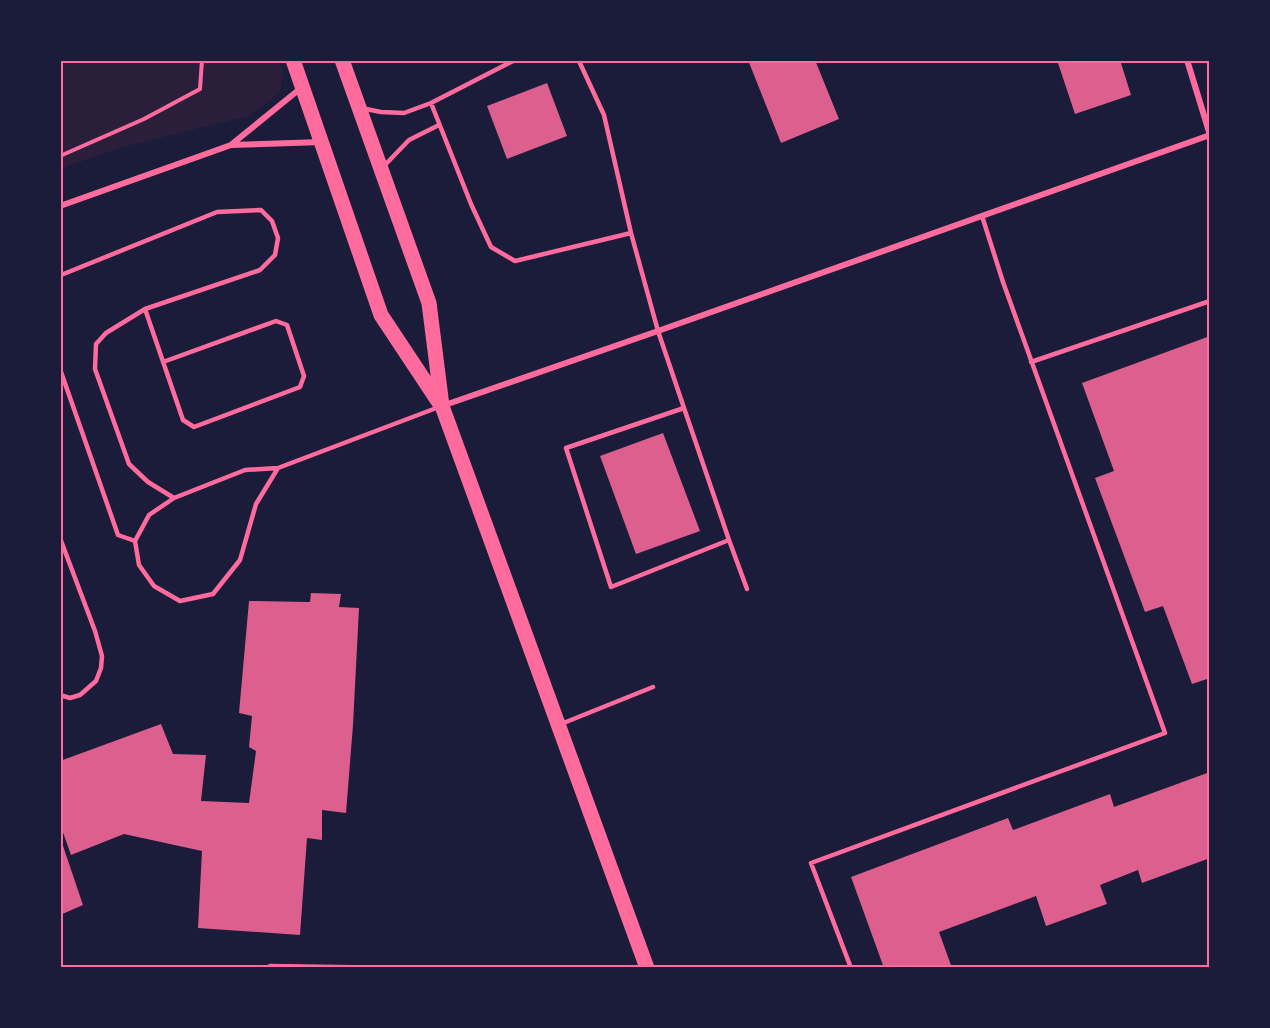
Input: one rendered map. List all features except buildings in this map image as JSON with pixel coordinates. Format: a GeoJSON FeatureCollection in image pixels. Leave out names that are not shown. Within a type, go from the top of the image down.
{"type":"FeatureCollection","features":[{"type":"Feature","properties":{"kind":"main road"},"geometry":{"type":"LineString","coordinates":[[293,60],[381,315],[442,406]]}},
{"type":"Feature","properties":{"kind":"main road"},"geometry":{"type":"LineString","coordinates":[[342,60],[429,303],[442,406],[647,968]]}},
{"type":"Feature","properties":{"kind":"street"},"geometry":{"type":"LineString","coordinates":[[442,406],[1210,135],[1188,60]]}},
{"type":"Feature","properties":{"kind":"street"},"geometry":{"type":"LineString","coordinates":[[231,145],[303,87]]}},
{"type":"Feature","properties":{"kind":"street"},"geometry":{"type":"LineString","coordinates":[[60,207],[231,145],[322,142]]}},
{"type":"Feature","properties":{"kind":"lane"},"geometry":{"type":"LineString","coordinates":[[359,107],[381,112],[404,113],[431,103],[519,60]]}},
{"type":"Feature","properties":{"kind":"lane"},"geometry":{"type":"LineString","coordinates":[[577,60],[604,115],[631,233],[658,331],[747,589]]}},
{"type":"Feature","properties":{"kind":"lane"},"geometry":{"type":"LineString","coordinates":[[431,103],[471,204],[491,247],[515,261],[631,233]]}},
{"type":"Feature","properties":{"kind":"lane"},"geometry":{"type":"LineString","coordinates":[[381,169],[409,140],[439,125]]}},
{"type":"Feature","properties":{"kind":"lane"},"geometry":{"type":"LineString","coordinates":[[60,276],[217,212],[261,210],[272,220],[278,238],[275,255],[260,270],[146,309],[106,333],[96,344],[95,369],[129,464],[148,482],[174,498]]}},
{"type":"Feature","properties":{"kind":"lane"},"geometry":{"type":"LineString","coordinates":[[851,968],[811,862],[1165,733],[1031,362],[981,216]]}},
{"type":"Feature","properties":{"kind":"lane"},"geometry":{"type":"LineString","coordinates":[[1031,362],[1210,301]]}},
{"type":"Feature","properties":{"kind":"lane"},"geometry":{"type":"LineString","coordinates":[[146,309],[163,362],[183,420],[194,427],[300,387],[304,376],[287,325],[276,321],[163,362]]}},
{"type":"Feature","properties":{"kind":"lane"},"geometry":{"type":"LineString","coordinates":[[60,369],[118,535],[135,541]]}},
{"type":"Feature","properties":{"kind":"lane"},"geometry":{"type":"LineString","coordinates":[[278,468],[256,504],[240,560],[213,594],[180,601],[154,586],[139,566],[135,541],[149,515],[174,498],[245,470],[278,468],[442,406]]}},
{"type":"Feature","properties":{"kind":"lane"},"geometry":{"type":"LineString","coordinates":[[684,408],[566,448],[611,587],[729,540]]}},
{"type":"Feature","properties":{"kind":"lane"},"geometry":{"type":"LineString","coordinates":[[60,538],[102,656],[101,668],[96,681],[80,695],[70,698],[60,695]]}},
{"type":"Feature","properties":{"kind":"lane"},"geometry":{"type":"LineString","coordinates":[[558,725],[653,687]]}},
{"type":"Feature","properties":{"kind":"lane"},"geometry":{"type":"LineString","coordinates":[[270,966],[402,968]]}},
{"type":"Feature","properties":{"kind":"path"},"geometry":{"type":"LineString","coordinates":[[60,156],[144,119],[200,89],[202,60]]}},
{"type":"Feature","properties":{"kind":"shaded area"},"geometry":{"type":"Polygon","coordinates":[[[60,60],[279,60],[283,74],[280,92],[248,116],[119,148],[60,169],[60,60]]]}}]}
